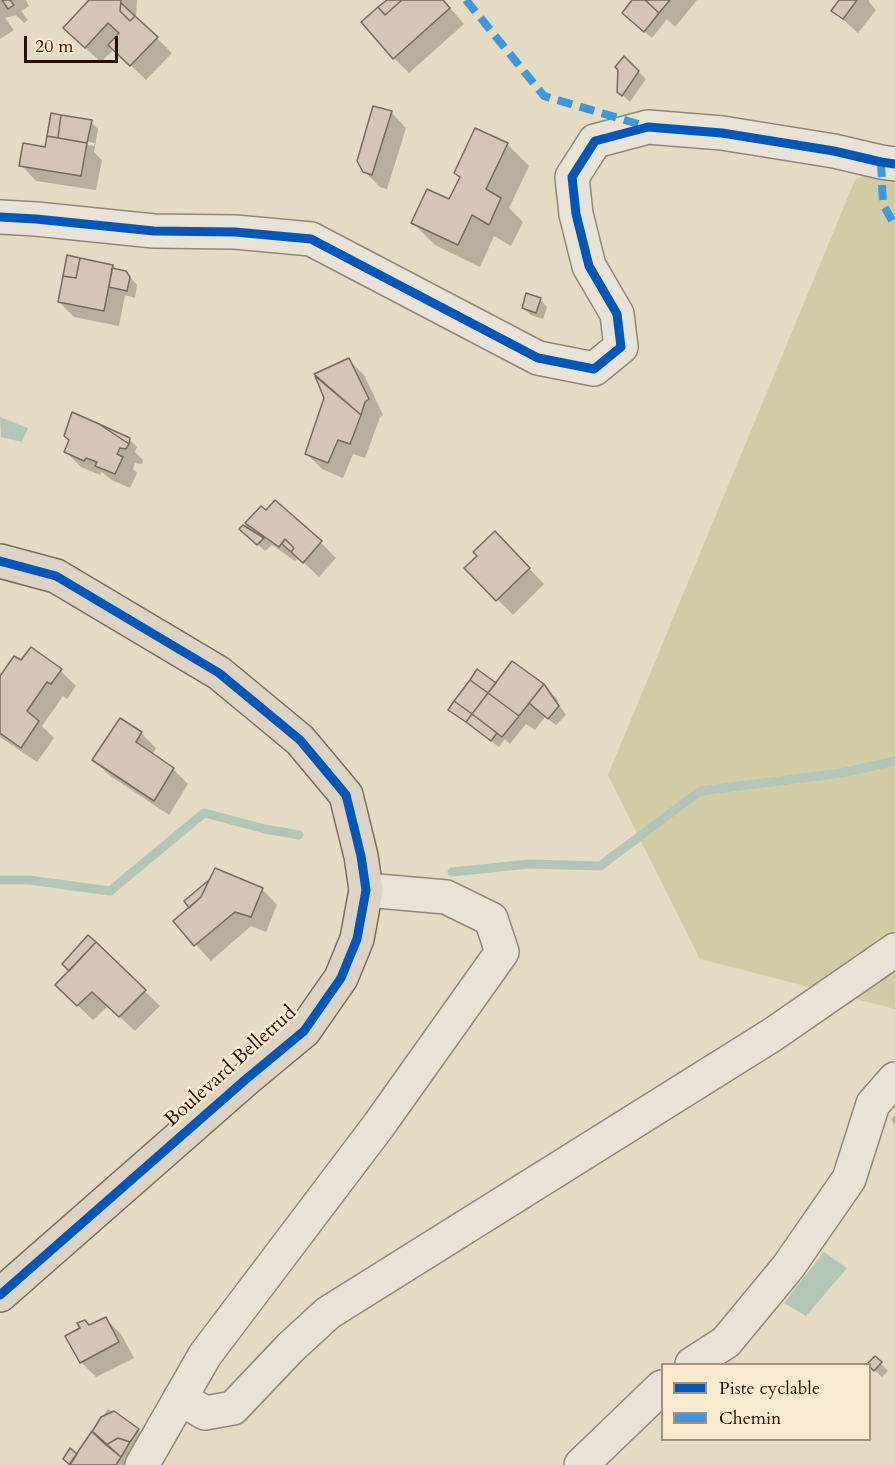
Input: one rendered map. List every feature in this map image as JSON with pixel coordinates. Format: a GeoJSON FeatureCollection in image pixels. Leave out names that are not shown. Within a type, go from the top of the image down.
{"type":"FeatureCollection","features":[{"type":"Feature","properties":{"kind":"main road","name":"Boulevard Belletrud"},"geometry":{"type":"LineString","coordinates":[[0,561],[56,576],[209,667],[300,740],[346,795],[361,856],[366,890],[357,939],[341,978],[304,1031],[236,1087],[0,1295]]}},
{"type":"Feature","properties":{"kind":"street"},"geometry":{"type":"LineString","coordinates":[[0,217],[154,231],[235,232],[311,239],[538,358],[594,369],[621,347],[617,314],[589,266],[576,214],[572,177],[595,141],[648,127],[680,129],[722,133],[834,151],[895,164]]}},
{"type":"Feature","properties":{"kind":"street"},"geometry":{"type":"LineString","coordinates":[[142,1465],[206,1355],[379,1125],[502,952],[491,918],[446,897],[366,890]]}},
{"type":"Feature","properties":{"kind":"street"},"geometry":{"type":"LineString","coordinates":[[180,1398],[205,1413],[233,1408],[328,1312],[772,1035],[895,950]]}},
{"type":"Feature","properties":{"kind":"street"},"geometry":{"type":"LineString","coordinates":[[695,1363],[726,1342],[788,1267],[849,1179],[873,1104],[895,1079]]}},
{"type":"Feature","properties":{"kind":"street"},"geometry":{"type":"LineString","coordinates":[[581,1465],[661,1390]]}},
{"type":"Feature","properties":{"kind":"shaded area"},"geometry":{"type":"Polygon","coordinates":[[[895,159],[895,1009],[700,959],[608,775],[855,180],[895,159]]]}},
{"type":"Feature","properties":{"kind":"shaded area"},"geometry":{"type":"Polygon","coordinates":[[[0,417],[28,428],[22,442],[1,437],[0,417]]]}},
{"type":"Feature","properties":{"kind":"shaded area"},"geometry":{"type":"Polygon","coordinates":[[[824,1252],[847,1268],[806,1316],[784,1303],[824,1252]]]}},
{"type":"Feature","properties":{"kind":"building"},"geometry":{"type":"Polygon","coordinates":[[[2,0],[10,0],[14,5],[8,9],[2,0]]]}},
{"type":"Feature","properties":{"kind":"building"},"geometry":{"type":"Polygon","coordinates":[[[89,0],[121,0],[120,11],[130,21],[135,16],[158,37],[130,66],[108,45],[119,33],[108,23],[85,48],[63,28],[89,0]]]}},
{"type":"Feature","properties":{"kind":"building"},"geometry":{"type":"Polygon","coordinates":[[[387,0],[402,0],[385,15],[378,7],[387,0]]]}},
{"type":"Feature","properties":{"kind":"building"},"geometry":{"type":"Polygon","coordinates":[[[402,0],[443,0],[450,8],[393,59],[361,22],[378,7],[385,15],[402,0]]]}},
{"type":"Feature","properties":{"kind":"building"},"geometry":{"type":"Polygon","coordinates":[[[632,0],[645,0],[659,13],[644,32],[622,13],[632,0]]]}},
{"type":"Feature","properties":{"kind":"building"},"geometry":{"type":"Polygon","coordinates":[[[645,0],[670,0],[659,13],[645,0]]]}},
{"type":"Feature","properties":{"kind":"building"},"geometry":{"type":"Polygon","coordinates":[[[839,0],[857,0],[843,19],[831,11],[839,0]]]}},
{"type":"Feature","properties":{"kind":"building"},"geometry":{"type":"Polygon","coordinates":[[[121,3],[135,16],[130,21],[120,11],[121,3]]]}},
{"type":"Feature","properties":{"kind":"building"},"geometry":{"type":"Polygon","coordinates":[[[624,56],[639,71],[622,96],[617,92],[618,70],[615,67],[624,56]]]}},
{"type":"Feature","properties":{"kind":"building"},"geometry":{"type":"Polygon","coordinates":[[[373,106],[392,111],[372,175],[363,172],[357,161],[373,106]]]}},
{"type":"Feature","properties":{"kind":"building"},"geometry":{"type":"Polygon","coordinates":[[[51,113],[61,115],[58,138],[47,136],[51,113]]]}},
{"type":"Feature","properties":{"kind":"building"},"geometry":{"type":"Polygon","coordinates":[[[61,115],[92,120],[87,143],[58,138],[61,115]]]}},
{"type":"Feature","properties":{"kind":"building"},"geometry":{"type":"Polygon","coordinates":[[[475,128],[508,143],[486,189],[501,198],[489,225],[472,215],[458,245],[411,223],[427,189],[449,199],[460,177],[454,173],[475,128]]]}},
{"type":"Feature","properties":{"kind":"building"},"geometry":{"type":"Polygon","coordinates":[[[47,136],[87,143],[81,176],[19,166],[23,143],[45,147],[47,136]]]}},
{"type":"Feature","properties":{"kind":"building"},"geometry":{"type":"Polygon","coordinates":[[[67,255],[80,258],[76,278],[63,276],[67,255]]]}},
{"type":"Feature","properties":{"kind":"building"},"geometry":{"type":"Polygon","coordinates":[[[80,258],[113,265],[104,311],[58,302],[63,276],[76,278],[80,258]]]}},
{"type":"Feature","properties":{"kind":"building"},"geometry":{"type":"Polygon","coordinates":[[[112,268],[126,271],[130,277],[127,291],[109,287],[112,268]]]}},
{"type":"Feature","properties":{"kind":"building"},"geometry":{"type":"Polygon","coordinates":[[[526,293],[541,298],[536,313],[522,308],[526,293]]]}},
{"type":"Feature","properties":{"kind":"building"},"geometry":{"type":"Polygon","coordinates":[[[349,358],[369,399],[365,402],[361,415],[314,374],[349,358]]]}},
{"type":"Feature","properties":{"kind":"building"},"geometry":{"type":"Polygon","coordinates":[[[315,376],[361,415],[350,444],[338,440],[328,463],[305,454],[324,398],[315,376]]]}},
{"type":"Feature","properties":{"kind":"building"},"geometry":{"type":"Polygon","coordinates":[[[72,412],[99,424],[129,444],[126,449],[120,448],[117,454],[123,457],[115,474],[95,466],[97,462],[86,458],[84,461],[64,452],[69,440],[64,436],[72,412]]]}},
{"type":"Feature","properties":{"kind":"building"},"geometry":{"type":"Polygon","coordinates":[[[99,424],[130,438],[129,444],[99,424]]]}},
{"type":"Feature","properties":{"kind":"building"},"geometry":{"type":"Polygon","coordinates":[[[275,500],[322,541],[303,563],[291,552],[294,548],[285,539],[279,547],[245,523],[261,506],[266,510],[275,500]]]}},
{"type":"Feature","properties":{"kind":"building"},"geometry":{"type":"Polygon","coordinates":[[[243,525],[264,538],[257,545],[239,529],[243,525]]]}},
{"type":"Feature","properties":{"kind":"building"},"geometry":{"type":"Polygon","coordinates":[[[495,531],[530,568],[496,601],[464,568],[477,556],[473,552],[495,531]]]}},
{"type":"Feature","properties":{"kind":"building"},"geometry":{"type":"Polygon","coordinates":[[[285,539],[294,548],[291,552],[282,544],[285,539]]]}},
{"type":"Feature","properties":{"kind":"building"},"geometry":{"type":"Polygon","coordinates":[[[31,647],[62,669],[51,684],[47,682],[27,711],[39,721],[21,748],[0,733],[0,676],[14,656],[21,660],[31,647]]]}},
{"type":"Feature","properties":{"kind":"building"},"geometry":{"type":"Polygon","coordinates":[[[512,661],[544,684],[519,716],[488,693],[512,661]]]}},
{"type":"Feature","properties":{"kind":"building"},"geometry":{"type":"Polygon","coordinates":[[[477,669],[496,683],[488,693],[470,680],[477,669]]]}},
{"type":"Feature","properties":{"kind":"building"},"geometry":{"type":"Polygon","coordinates":[[[470,680],[488,693],[472,714],[454,701],[470,680]]]}},
{"type":"Feature","properties":{"kind":"building"},"geometry":{"type":"Polygon","coordinates":[[[544,684],[559,706],[548,719],[529,703],[544,684]]]}},
{"type":"Feature","properties":{"kind":"building"},"geometry":{"type":"Polygon","coordinates":[[[488,693],[519,716],[502,737],[472,714],[488,693]]]}},
{"type":"Feature","properties":{"kind":"building"},"geometry":{"type":"Polygon","coordinates":[[[454,701],[472,714],[466,722],[448,710],[454,701]]]}},
{"type":"Feature","properties":{"kind":"building"},"geometry":{"type":"Polygon","coordinates":[[[472,714],[497,733],[491,741],[466,722],[472,714]]]}},
{"type":"Feature","properties":{"kind":"building"},"geometry":{"type":"Polygon","coordinates":[[[120,718],[142,732],[136,742],[174,768],[154,801],[92,760],[120,718]]]}},
{"type":"Feature","properties":{"kind":"building"},"geometry":{"type":"Polygon","coordinates":[[[215,868],[263,888],[251,917],[235,912],[194,946],[173,921],[201,897],[215,868]]]}},
{"type":"Feature","properties":{"kind":"building"},"geometry":{"type":"Polygon","coordinates":[[[209,880],[201,897],[189,908],[184,901],[209,880]]]}},
{"type":"Feature","properties":{"kind":"building"},"geometry":{"type":"Polygon","coordinates":[[[88,935],[96,942],[69,971],[62,964],[88,935]]]}},
{"type":"Feature","properties":{"kind":"building"},"geometry":{"type":"Polygon","coordinates":[[[96,942],[146,990],[119,1017],[92,992],[77,1006],[55,985],[96,942]]]}},
{"type":"Feature","properties":{"kind":"building"},"geometry":{"type":"Polygon","coordinates":[[[106,1317],[119,1342],[80,1363],[65,1336],[80,1328],[77,1323],[85,1320],[89,1325],[106,1317]]]}},
{"type":"Feature","properties":{"kind":"building"},"geometry":{"type":"Polygon","coordinates":[[[875,1356],[882,1362],[874,1371],[871,1363],[868,1363],[875,1356]]]}},
{"type":"Feature","properties":{"kind":"building"},"geometry":{"type":"Polygon","coordinates":[[[114,1411],[139,1429],[130,1442],[118,1438],[106,1445],[92,1432],[101,1417],[114,1411]]]}},
{"type":"Feature","properties":{"kind":"building"},"geometry":{"type":"Polygon","coordinates":[[[92,1431],[121,1457],[116,1465],[69,1465],[92,1431]]]}},
{"type":"Feature","properties":{"kind":"building"},"geometry":{"type":"Polygon","coordinates":[[[118,1438],[130,1442],[121,1457],[106,1445],[118,1438]]]}},
{"type":"Feature","properties":{"kind":"building"},"geometry":{"type":"Polygon","coordinates":[[[70,1448],[77,1454],[70,1465],[63,1459],[70,1448]]]}},
{"type":"Feature","properties":{"kind":"waterway"},"geometry":{"type":"LineString","coordinates":[[452,872],[529,864],[600,866],[700,791],[842,773],[895,761]]}},
{"type":"Feature","properties":{"kind":"waterway"},"geometry":{"type":"LineString","coordinates":[[0,880],[29,880],[110,891],[204,813],[265,829],[299,835]]}},
{"type":"Feature","properties":{"kind":"marked path"},"geometry":{"type":"LineString","coordinates":[[466,0],[544,96],[645,126]]}},
{"type":"Feature","properties":{"kind":"marked path"},"geometry":{"type":"LineString","coordinates":[[881,162],[883,204],[895,226]]}},
{"type":"Feature","properties":{"kind":"cycle path"},"geometry":{"type":"LineString","coordinates":[[0,217],[154,231],[235,232],[311,239],[538,358],[594,369],[621,347],[617,314],[589,266],[576,214],[572,177],[595,141],[648,127],[722,133],[834,151],[895,164]]}},
{"type":"Feature","properties":{"kind":"cycle path"},"geometry":{"type":"LineString","coordinates":[[0,561],[56,576],[219,673],[300,740],[346,795],[361,856],[366,890],[357,939],[341,978],[304,1031],[0,1295]]}}]}
